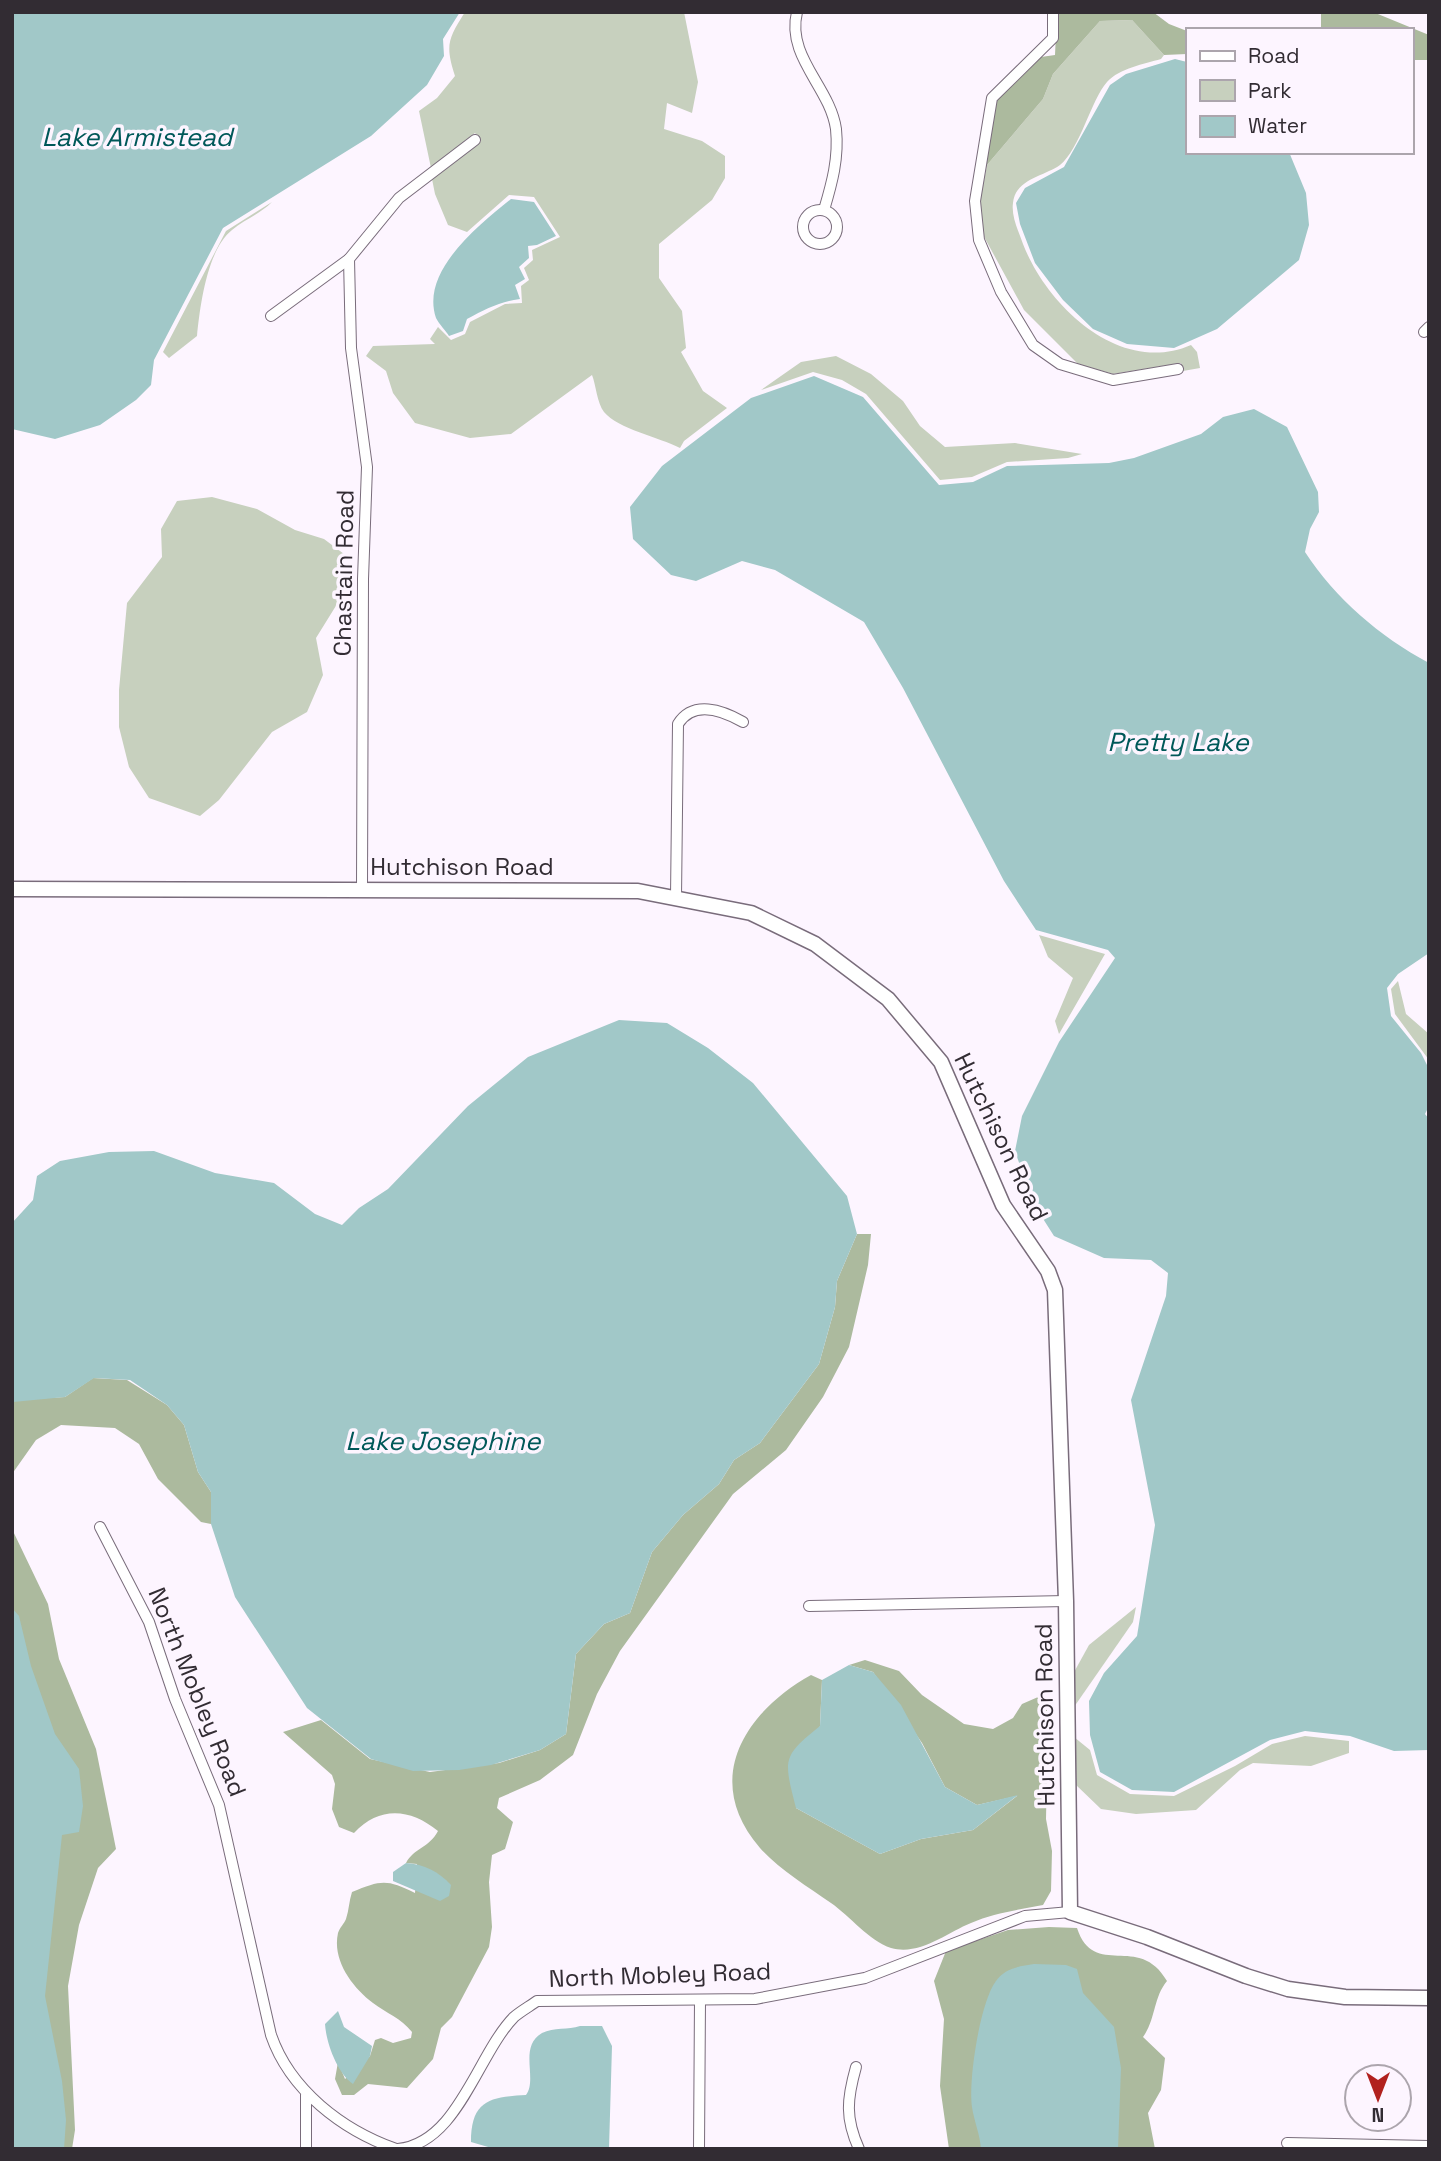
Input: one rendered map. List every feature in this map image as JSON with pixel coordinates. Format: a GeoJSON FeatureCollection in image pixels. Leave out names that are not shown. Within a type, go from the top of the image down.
{"type":"FeatureCollection","features":[{"type":"Feature","properties":{"kind":"street"},"geometry":{"type":"LineString","coordinates":[[797,12],[794,29],[797,47],[818,83],[836,127],[837,158],[824,210]]}},
{"type":"Feature","properties":{"kind":"street"},"geometry":{"type":"LineString","coordinates":[[1053,12],[1053,38],[992,98],[975,201],[979,240],[1001,292],[1033,345],[1060,364],[1113,380],[1178,369]]}},
{"type":"Feature","properties":{"kind":"street"},"geometry":{"type":"LineString","coordinates":[[271,316],[349,259],[399,198],[475,140]]}},
{"type":"Feature","properties":{"kind":"street","name":"Chastain Road"},"geometry":{"type":"LineString","coordinates":[[349,259],[351,348],[367,467],[363,579],[362,890]]}},
{"type":"Feature","properties":{"kind":"street"},"geometry":{"type":"LineString","coordinates":[[677,897],[678,724],[688,712],[696,709],[713,710],[743,722]]}},
{"type":"Feature","properties":{"kind":"street","name":"Hutchison Road"},"geometry":{"type":"LineString","coordinates":[[12,889],[638,891],[751,913],[815,944],[888,999],[941,1062],[1003,1205],[1048,1271],[1055,1290],[1066,1601],[1070,1912]]}},
{"type":"Feature","properties":{"kind":"street","name":"North Mobley Road"},"geometry":{"type":"LineString","coordinates":[[100,1527],[149,1622],[175,1699],[219,1805],[279,2060],[306,2095],[375,2142],[397,2149],[412,2147],[427,2140],[443,2125],[514,2018],[537,2001],[755,1999],[865,1978],[1025,1916],[1070,1912],[1288,1989],[1345,1997],[1429,1998]]}},
{"type":"Feature","properties":{"kind":"street"},"geometry":{"type":"LineString","coordinates":[[809,1606],[1066,1601]]}},
{"type":"Feature","properties":{"kind":"street"},"geometry":{"type":"LineString","coordinates":[[699,2149],[700,2001]]}},
{"type":"Feature","properties":{"kind":"street"},"geometry":{"type":"LineString","coordinates":[[856,2067],[847,2100],[852,2134],[859,2149]]}},
{"type":"Feature","properties":{"kind":"street"},"geometry":{"type":"LineString","coordinates":[[306,2095],[306,2149]]}},
{"type":"Feature","properties":{"kind":"street"},"geometry":{"type":"LineString","coordinates":[[1287,2143],[1429,2146]]}},
{"type":"Feature","properties":{"kind":"green space"},"geometry":{"type":"Polygon","coordinates":[[[465,12],[684,12],[698,82],[692,113],[667,103],[664,129],[702,141],[725,156],[725,178],[712,200],[659,244],[659,278],[682,311],[686,348],[681,352],[703,391],[727,408],[684,441],[680,448],[610,418],[600,404],[592,375],[511,434],[470,438],[415,423],[393,393],[386,371],[366,356],[373,346],[435,344],[430,339],[438,327],[451,340],[465,334],[470,322],[505,304],[522,303],[521,286],[529,280],[524,268],[533,260],[532,250],[560,237],[534,197],[509,195],[467,232],[448,225],[432,179],[481,141],[475,133],[431,168],[419,111],[437,98],[455,76],[449,49],[455,29],[465,12]]]}},
{"type":"Feature","properties":{"kind":"green space"},"geometry":{"type":"Polygon","coordinates":[[[1132,20],[1164,55],[1161,59],[1125,70],[1107,82],[1067,158],[1054,169],[1019,188],[1013,203],[1013,214],[1034,267],[1049,290],[1068,311],[1089,329],[1113,343],[1138,351],[1164,352],[1191,345],[1197,352],[1200,368],[1183,371],[1181,363],[1113,374],[1078,364],[1024,310],[982,233],[980,201],[987,165],[1043,99],[1053,74],[1100,21],[1132,20]]]}},
{"type":"Feature","properties":{"kind":"green space"},"geometry":{"type":"Polygon","coordinates":[[[272,202],[223,239],[206,279],[197,336],[169,358],[163,352],[226,231],[272,202]]]}},
{"type":"Feature","properties":{"kind":"green space"},"geometry":{"type":"Polygon","coordinates":[[[836,356],[871,374],[903,401],[920,426],[945,447],[1015,443],[1082,454],[1068,458],[1007,462],[972,477],[940,480],[866,394],[842,380],[813,372],[761,390],[801,362],[836,356]]]}},
{"type":"Feature","properties":{"kind":"green space"},"geometry":{"type":"Polygon","coordinates":[[[212,497],[257,509],[295,530],[324,539],[344,554],[347,588],[316,638],[323,675],[307,712],[272,732],[219,800],[200,816],[149,798],[129,767],[119,727],[119,690],[127,603],[162,557],[161,529],[177,501],[212,497]]]}},
{"type":"Feature","properties":{"kind":"green space"},"geometry":{"type":"Polygon","coordinates":[[[1039,935],[1105,954],[1059,1034],[1055,1021],[1073,978],[1048,957],[1039,935]]]}},
{"type":"Feature","properties":{"kind":"green space"},"geometry":{"type":"Polygon","coordinates":[[[1398,981],[1406,1014],[1429,1034],[1429,1060],[1395,1014],[1391,989],[1398,981]]]}},
{"type":"Feature","properties":{"kind":"green space"},"geometry":{"type":"Polygon","coordinates":[[[1136,1607],[1133,1622],[1074,1707],[1073,1674],[1089,1645],[1136,1607]]]}},
{"type":"Feature","properties":{"kind":"green space"},"geometry":{"type":"Polygon","coordinates":[[[1305,1736],[1349,1741],[1349,1753],[1311,1766],[1253,1763],[1240,1770],[1196,1810],[1136,1814],[1101,1809],[1075,1784],[1074,1737],[1090,1750],[1097,1775],[1130,1794],[1174,1796],[1272,1744],[1305,1736]]]}},
{"type":"Feature","properties":{"kind":"shaded area"},"geometry":{"type":"Polygon","coordinates":[[[1057,12],[1153,12],[1169,24],[1186,31],[1186,54],[1164,55],[1132,20],[1100,21],[1053,74],[1043,99],[987,165],[984,175],[996,100],[1041,57],[1055,55],[1057,12]]]}},
{"type":"Feature","properties":{"kind":"shaded area"},"geometry":{"type":"Polygon","coordinates":[[[1321,12],[1373,12],[1412,28],[1321,28],[1321,12]]]}},
{"type":"Feature","properties":{"kind":"shaded area"},"geometry":{"type":"Polygon","coordinates":[[[1413,28],[1429,35],[1429,60],[1413,60],[1413,28]]]}},
{"type":"Feature","properties":{"kind":"shaded area"},"geometry":{"type":"Polygon","coordinates":[[[857,1234],[871,1234],[868,1265],[849,1347],[823,1397],[786,1450],[733,1494],[620,1651],[597,1694],[573,1755],[540,1780],[499,1798],[497,1808],[513,1822],[505,1849],[492,1855],[489,1882],[492,1927],[489,1947],[452,2017],[441,2028],[433,2059],[407,2088],[368,2084],[354,2095],[342,2095],[335,2079],[338,2062],[345,2079],[370,2056],[375,2040],[381,2038],[393,2043],[411,2038],[412,2032],[365,1997],[351,1981],[341,1963],[338,1933],[346,1919],[352,1892],[377,1883],[390,1883],[415,1893],[417,1864],[406,1863],[438,1831],[417,1818],[395,1813],[374,1818],[354,1833],[339,1827],[332,1809],[335,1784],[332,1775],[283,1732],[321,1720],[370,1759],[430,1772],[499,1763],[540,1750],[566,1734],[576,1654],[604,1624],[630,1613],[652,1552],[683,1515],[719,1484],[734,1460],[760,1443],[819,1364],[835,1307],[837,1281],[857,1234]]]}},
{"type":"Feature","properties":{"kind":"shaded area"},"geometry":{"type":"Polygon","coordinates":[[[93,1378],[127,1380],[167,1405],[184,1425],[198,1472],[211,1492],[211,1524],[201,1522],[158,1479],[139,1444],[115,1428],[61,1425],[36,1440],[12,1474],[12,1400],[65,1397],[93,1378]]]}},
{"type":"Feature","properties":{"kind":"shaded area"},"geometry":{"type":"Polygon","coordinates":[[[12,1529],[48,1604],[59,1659],[96,1749],[116,1849],[98,1868],[79,1925],[68,1986],[75,2130],[72,2149],[12,2149],[12,1529]]]}},
{"type":"Feature","properties":{"kind":"shaded area"},"geometry":{"type":"Polygon","coordinates":[[[865,1660],[899,1671],[922,1695],[964,1724],[993,1729],[1013,1718],[1022,1704],[1045,1694],[1048,1720],[1046,1819],[1052,1851],[1051,1891],[1043,1905],[980,1920],[912,1949],[891,1948],[867,1934],[838,1908],[785,1871],[760,1848],[743,1823],[734,1798],[733,1774],[738,1751],[750,1729],[766,1709],[811,1675],[822,1680],[820,1726],[796,1808],[880,1854],[921,1839],[973,1830],[1017,1796],[977,1805],[945,1787],[922,1743],[873,1672],[849,1665],[865,1660]]]}},
{"type":"Feature","properties":{"kind":"shaded area"},"geometry":{"type":"Polygon","coordinates":[[[1077,1928],[1085,1943],[1094,1951],[1144,1959],[1156,1967],[1167,1981],[1159,1994],[1143,2037],[1165,2058],[1161,2090],[1148,2113],[1155,2149],[949,2149],[940,2086],[944,2019],[934,1981],[946,1951],[1008,1930],[1077,1928]]]}},
{"type":"Feature","properties":{"kind":"water","name":"Lake Armistead"},"geometry":{"type":"Polygon","coordinates":[[[12,12],[460,12],[443,39],[444,56],[427,85],[371,136],[223,228],[154,360],[151,385],[136,400],[100,425],[55,439],[12,429],[12,12]]]}},
{"type":"Feature","properties":{"kind":"water"},"geometry":{"type":"Polygon","coordinates":[[[1175,59],[1186,62],[1186,154],[1290,154],[1306,193],[1309,225],[1299,260],[1217,329],[1174,348],[1127,344],[1093,329],[1063,300],[1035,263],[1020,224],[1016,203],[1025,188],[1064,167],[1110,85],[1126,74],[1175,59]]]}},
{"type":"Feature","properties":{"kind":"water"},"geometry":{"type":"Polygon","coordinates":[[[511,199],[534,202],[556,236],[528,246],[529,258],[519,267],[525,279],[515,285],[520,299],[499,304],[474,315],[467,319],[463,331],[449,336],[436,318],[433,300],[436,283],[444,267],[469,236],[511,199]]]}},
{"type":"Feature","properties":{"kind":"water","name":"Pretty Lake"},"geometry":{"type":"Polygon","coordinates":[[[814,376],[863,397],[939,485],[973,482],[1007,466],[1109,463],[1134,458],[1201,434],[1223,417],[1254,409],[1287,427],[1318,492],[1319,512],[1310,529],[1305,552],[1330,585],[1360,615],[1393,641],[1429,663],[1429,953],[1398,974],[1387,988],[1391,1016],[1421,1053],[1429,1069],[1429,1106],[1425,1114],[1429,1119],[1429,1750],[1394,1751],[1350,1736],[1305,1731],[1270,1740],[1174,1792],[1132,1790],[1100,1772],[1090,1735],[1089,1701],[1104,1673],[1137,1636],[1155,1525],[1131,1400],[1166,1296],[1168,1273],[1151,1260],[1104,1258],[1054,1236],[1033,1203],[1015,1151],[1022,1116],[1059,1042],[1115,958],[1108,950],[1036,930],[1004,881],[903,688],[864,622],[775,570],[742,561],[696,581],[671,575],[633,539],[630,507],[662,466],[751,398],[814,376]]]}},
{"type":"Feature","properties":{"kind":"water","name":"Lake Josephine"},"geometry":{"type":"Polygon","coordinates":[[[619,1020],[667,1023],[708,1048],[753,1083],[847,1196],[857,1234],[837,1281],[835,1307],[819,1364],[760,1443],[734,1460],[719,1484],[683,1515],[652,1552],[630,1613],[604,1624],[576,1654],[566,1734],[540,1750],[491,1765],[459,1770],[413,1771],[371,1759],[307,1708],[235,1597],[211,1524],[211,1492],[198,1472],[184,1425],[167,1405],[130,1380],[94,1378],[65,1397],[13,1402],[12,1223],[33,1200],[37,1176],[60,1161],[109,1152],[154,1151],[215,1173],[274,1183],[315,1214],[342,1225],[359,1208],[388,1189],[468,1106],[528,1057],[619,1020]]]}},
{"type":"Feature","properties":{"kind":"water"},"geometry":{"type":"Polygon","coordinates":[[[12,1608],[19,1616],[31,1666],[55,1734],[79,1769],[83,1806],[79,1832],[62,1835],[45,1996],[62,2081],[66,2120],[64,2149],[12,2149],[12,1608]]]}},
{"type":"Feature","properties":{"kind":"water"},"geometry":{"type":"Polygon","coordinates":[[[849,1665],[873,1672],[901,1705],[945,1787],[977,1805],[1018,1795],[973,1830],[921,1839],[880,1854],[796,1808],[789,1779],[789,1761],[798,1745],[820,1726],[822,1680],[849,1665]]]}},
{"type":"Feature","properties":{"kind":"water"},"geometry":{"type":"Polygon","coordinates":[[[406,1863],[425,1867],[441,1876],[451,1885],[449,1896],[440,1901],[393,1881],[393,1872],[406,1863]]]}},
{"type":"Feature","properties":{"kind":"water"},"geometry":{"type":"Polygon","coordinates":[[[1034,1964],[1066,1965],[1077,1969],[1083,1993],[1114,2027],[1121,2068],[1118,2149],[981,2149],[971,2095],[980,2023],[996,1981],[1013,1968],[1034,1964]]]}},
{"type":"Feature","properties":{"kind":"water"},"geometry":{"type":"Polygon","coordinates":[[[338,2011],[344,2027],[372,2046],[370,2056],[353,2084],[337,2065],[326,2031],[325,2024],[338,2011]]]}},
{"type":"Feature","properties":{"kind":"water"},"geometry":{"type":"Polygon","coordinates":[[[602,2026],[612,2046],[609,2149],[495,2149],[471,2142],[472,2128],[479,2109],[502,2097],[526,2095],[530,2081],[531,2046],[535,2039],[547,2031],[602,2026]]]}}]}
